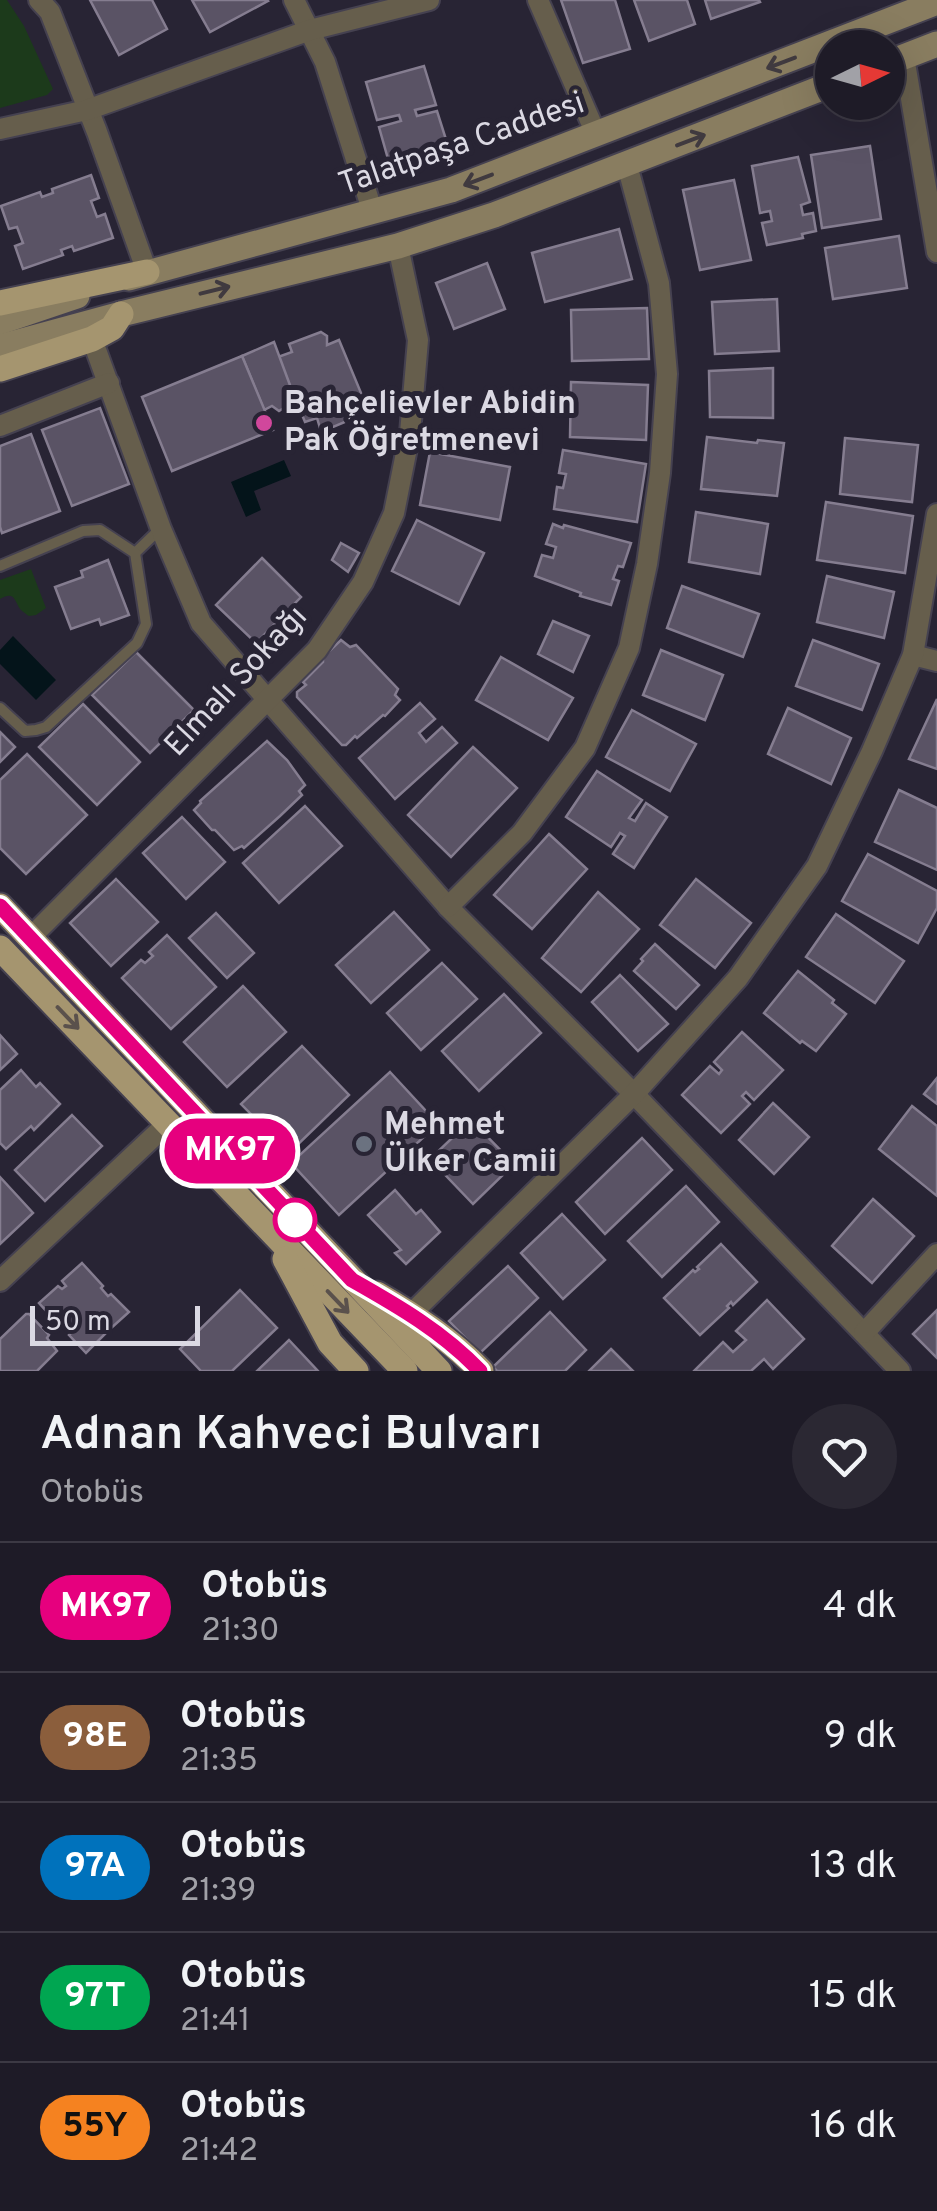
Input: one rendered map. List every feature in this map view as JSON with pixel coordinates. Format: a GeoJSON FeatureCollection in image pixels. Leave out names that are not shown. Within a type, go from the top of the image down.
{"type":"FeatureCollection","features":[{"type":"Feature","properties":{"kind":"main road","name":"Talatpaşa Caddesi"},"geometry":{"type":"LineString","coordinates":[[0,322],[148,272],[451,190],[937,2]]}},
{"type":"Feature","properties":{"kind":"main road"},"geometry":{"type":"LineString","coordinates":[[905,56],[937,44]]}},
{"type":"Feature","properties":{"kind":"main road"},"geometry":{"type":"LineString","coordinates":[[0,347],[398,246],[494,215],[815,91]]}},
{"type":"Feature","properties":{"kind":"main road"},"geometry":{"type":"LineString","coordinates":[[0,303],[148,272]]}},
{"type":"Feature","properties":{"kind":"main road"},"geometry":{"type":"LineString","coordinates":[[0,370],[92,339],[112,328],[121,314]]}},
{"type":"Feature","properties":{"kind":"main road"},"geometry":{"type":"LineString","coordinates":[[0,906],[438,1371]]}},
{"type":"Feature","properties":{"kind":"main road"},"geometry":{"type":"LineString","coordinates":[[0,948],[405,1371]]}},
{"type":"Feature","properties":{"kind":"main road"},"geometry":{"type":"LineString","coordinates":[[271,1233],[330,1343],[356,1371]]}},
{"type":"Feature","properties":{"kind":"main road"},"geometry":{"type":"LineString","coordinates":[[352,1280],[411,1314],[459,1349],[480,1371]]}},
{"type":"Feature","properties":{"kind":"street"},"geometry":{"type":"LineString","coordinates":[[39,0],[50,12],[148,272]]}},
{"type":"Feature","properties":{"kind":"street"},"geometry":{"type":"LineString","coordinates":[[294,0],[325,62],[373,213]]}},
{"type":"Feature","properties":{"kind":"street"},"geometry":{"type":"LineString","coordinates":[[0,130],[87,110],[310,30],[430,0]]}},
{"type":"Feature","properties":{"kind":"street"},"geometry":{"type":"LineString","coordinates":[[538,0],[596,134]]}},
{"type":"Feature","properties":{"kind":"street"},"geometry":{"type":"LineString","coordinates":[[905,102],[937,252]]}},
{"type":"Feature","properties":{"kind":"street"},"geometry":{"type":"LineString","coordinates":[[448,907],[522,833],[585,748],[628,648],[658,492],[667,374],[659,282],[626,165]]}},
{"type":"Feature","properties":{"kind":"street","name":"Elmalı Sokağı"},"geometry":{"type":"LineString","coordinates":[[30,938],[316,650],[362,582],[394,513],[410,433],[418,340],[398,246]]}},
{"type":"Feature","properties":{"kind":"street"},"geometry":{"type":"LineString","coordinates":[[92,339],[161,529],[201,624],[448,907],[900,1371]]}},
{"type":"Feature","properties":{"kind":"street"},"geometry":{"type":"LineString","coordinates":[[0,426],[109,383]]}},
{"type":"Feature","properties":{"kind":"street"},"geometry":{"type":"LineString","coordinates":[[411,1314],[634,1094],[738,978],[818,866],[872,750],[929,612],[937,514]]}},
{"type":"Feature","properties":{"kind":"street"},"geometry":{"type":"LineString","coordinates":[[912,654],[937,661]]}},
{"type":"Feature","properties":{"kind":"street"},"geometry":{"type":"LineString","coordinates":[[0,1281],[168,1123]]}},
{"type":"Feature","properties":{"kind":"street"},"geometry":{"type":"LineString","coordinates":[[864,1333],[937,1254]]}},
{"type":"Feature","properties":{"kind":"lane"},"geometry":{"type":"LineString","coordinates":[[134,553],[161,529]]}},
{"type":"Feature","properties":{"kind":"lane"},"geometry":{"type":"LineString","coordinates":[[0,566],[83,531],[100,530],[134,553],[146,624],[138,643],[46,726],[25,731],[0,708]]}},
{"type":"Feature","properties":{"kind":"green space"},"geometry":{"type":"Polygon","coordinates":[[[0,0],[7,0],[24,26],[53,89],[47,95],[0,108],[0,0]]]}},
{"type":"Feature","properties":{"kind":"green space"},"geometry":{"type":"Polygon","coordinates":[[[31,569],[46,608],[29,616],[11,596],[0,599],[0,580],[31,569]]]}},
{"type":"Feature","properties":{"kind":"shaded area"},"geometry":{"type":"Polygon","coordinates":[[[284,460],[291,476],[254,491],[261,510],[246,517],[231,482],[284,460]]]}},
{"type":"Feature","properties":{"kind":"shaded area"},"geometry":{"type":"Polygon","coordinates":[[[13,636],[56,680],[36,700],[0,664],[0,650],[13,636]]]}},
{"type":"Feature","properties":{"kind":"building"},"geometry":{"type":"Polygon","coordinates":[[[90,0],[152,0],[167,29],[119,55],[90,0]]]}},
{"type":"Feature","properties":{"kind":"building"},"geometry":{"type":"Polygon","coordinates":[[[192,0],[267,0],[268,1],[210,32],[192,0]]]}},
{"type":"Feature","properties":{"kind":"building"},"geometry":{"type":"Polygon","coordinates":[[[561,0],[615,0],[630,49],[583,63],[561,0]]]}},
{"type":"Feature","properties":{"kind":"building"},"geometry":{"type":"Polygon","coordinates":[[[634,0],[687,0],[695,24],[649,41],[634,0]]]}},
{"type":"Feature","properties":{"kind":"building"},"geometry":{"type":"Polygon","coordinates":[[[705,0],[759,0],[760,2],[711,19],[705,0]]]}},
{"type":"Feature","properties":{"kind":"building"},"geometry":{"type":"Polygon","coordinates":[[[424,66],[436,105],[415,110],[417,116],[437,111],[449,149],[390,166],[379,127],[401,121],[399,115],[377,120],[366,82],[424,66]]]}},
{"type":"Feature","properties":{"kind":"building"},"geometry":{"type":"Polygon","coordinates":[[[870,146],[881,219],[822,228],[811,155],[870,146]]]}},
{"type":"Feature","properties":{"kind":"building"},"geometry":{"type":"Polygon","coordinates":[[[798,157],[810,202],[801,205],[803,215],[813,213],[816,231],[802,234],[803,238],[767,245],[762,223],[772,221],[770,211],[760,213],[752,166],[798,157]]]}},
{"type":"Feature","properties":{"kind":"building"},"geometry":{"type":"Polygon","coordinates":[[[91,175],[99,198],[91,201],[97,217],[105,214],[113,238],[74,251],[72,246],[61,250],[63,255],[23,269],[15,246],[23,243],[17,227],[9,229],[1,206],[40,192],[42,197],[53,193],[52,189],[91,175]]]}},
{"type":"Feature","properties":{"kind":"building"},"geometry":{"type":"Polygon","coordinates":[[[734,180],[751,260],[700,270],[683,190],[734,180]]]}},
{"type":"Feature","properties":{"kind":"building"},"geometry":{"type":"Polygon","coordinates":[[[619,229],[632,279],[545,302],[532,253],[619,229]]]}},
{"type":"Feature","properties":{"kind":"building"},"geometry":{"type":"Polygon","coordinates":[[[899,236],[907,288],[833,299],[825,248],[899,236]]]}},
{"type":"Feature","properties":{"kind":"building"},"geometry":{"type":"Polygon","coordinates":[[[487,263],[505,309],[454,329],[436,283],[487,263]]]}},
{"type":"Feature","properties":{"kind":"building"},"geometry":{"type":"Polygon","coordinates":[[[777,299],[779,351],[715,354],[712,302],[777,299]]]}},
{"type":"Feature","properties":{"kind":"building"},"geometry":{"type":"Polygon","coordinates":[[[647,308],[649,359],[572,361],[571,310],[647,308]]]}},
{"type":"Feature","properties":{"kind":"building"},"geometry":{"type":"Polygon","coordinates":[[[321,332],[327,336],[327,345],[339,340],[366,405],[351,412],[352,419],[326,430],[320,428],[317,418],[305,422],[278,357],[292,352],[289,344],[321,332]]]}},
{"type":"Feature","properties":{"kind":"building"},"geometry":{"type":"Polygon","coordinates":[[[274,342],[294,396],[279,411],[272,406],[264,410],[242,356],[274,342]]]}},
{"type":"Feature","properties":{"kind":"building"},"geometry":{"type":"Polygon","coordinates":[[[242,356],[273,430],[172,471],[142,397],[242,356]]]}},
{"type":"Feature","properties":{"kind":"building"},"geometry":{"type":"Polygon","coordinates":[[[773,368],[773,418],[710,417],[709,371],[773,368]]]}},
{"type":"Feature","properties":{"kind":"building"},"geometry":{"type":"Polygon","coordinates":[[[571,382],[648,385],[646,440],[570,437],[571,382]]]}},
{"type":"Feature","properties":{"kind":"building"},"geometry":{"type":"Polygon","coordinates":[[[100,408],[129,484],[72,506],[42,430],[100,408]]]}},
{"type":"Feature","properties":{"kind":"building"},"geometry":{"type":"Polygon","coordinates":[[[31,434],[60,511],[2,533],[0,446],[31,434]]]}},
{"type":"Feature","properties":{"kind":"building"},"geometry":{"type":"Polygon","coordinates":[[[707,437],[784,443],[777,496],[701,489],[707,437]]]}},
{"type":"Feature","properties":{"kind":"building"},"geometry":{"type":"Polygon","coordinates":[[[845,438],[918,445],[912,502],[840,494],[845,438]]]}},
{"type":"Feature","properties":{"kind":"building"},"geometry":{"type":"Polygon","coordinates":[[[563,450],[646,464],[637,522],[554,509],[557,487],[563,488],[566,474],[559,473],[563,450]]]}},
{"type":"Feature","properties":{"kind":"building"},"geometry":{"type":"Polygon","coordinates":[[[430,452],[510,467],[500,520],[420,505],[430,452]]]}},
{"type":"Feature","properties":{"kind":"building"},"geometry":{"type":"Polygon","coordinates":[[[826,502],[913,516],[905,573],[817,560],[826,502]]]}},
{"type":"Feature","properties":{"kind":"building"},"geometry":{"type":"Polygon","coordinates":[[[696,512],[768,524],[760,574],[689,562],[696,512]]]}},
{"type":"Feature","properties":{"kind":"building"},"geometry":{"type":"Polygon","coordinates":[[[417,520],[484,553],[459,604],[392,571],[417,520]]]}},
{"type":"Feature","properties":{"kind":"building"},"geometry":{"type":"Polygon","coordinates":[[[553,524],[631,543],[623,567],[618,566],[613,579],[619,581],[611,605],[535,576],[542,555],[553,558],[556,547],[546,544],[553,524]]]}},
{"type":"Feature","properties":{"kind":"building"},"geometry":{"type":"Polygon","coordinates":[[[341,543],[359,553],[348,572],[332,560],[341,543]]]}},
{"type":"Feature","properties":{"kind":"building"},"geometry":{"type":"Polygon","coordinates":[[[262,558],[301,597],[256,643],[216,605],[262,558]]]}},
{"type":"Feature","properties":{"kind":"building"},"geometry":{"type":"Polygon","coordinates":[[[108,560],[129,615],[101,625],[99,619],[71,629],[55,587],[83,577],[81,571],[108,560]]]}},
{"type":"Feature","properties":{"kind":"building"},"geometry":{"type":"Polygon","coordinates":[[[827,576],[894,592],[884,638],[817,622],[827,576]]]}},
{"type":"Feature","properties":{"kind":"building"},"geometry":{"type":"Polygon","coordinates":[[[682,586],[759,614],[743,657],[667,628],[682,586]]]}},
{"type":"Feature","properties":{"kind":"building"},"geometry":{"type":"Polygon","coordinates":[[[553,621],[589,636],[573,672],[538,654],[553,621]]]}},
{"type":"Feature","properties":{"kind":"building"},"geometry":{"type":"Polygon","coordinates":[[[341,640],[350,647],[356,645],[398,689],[395,695],[400,700],[346,745],[297,697],[306,685],[303,682],[341,640]]]}},
{"type":"Feature","properties":{"kind":"building"},"geometry":{"type":"Polygon","coordinates":[[[813,640],[879,664],[862,710],[796,686],[813,640]]]}},
{"type":"Feature","properties":{"kind":"building"},"geometry":{"type":"Polygon","coordinates":[[[661,650],[723,675],[705,720],[643,695],[661,650]]]}},
{"type":"Feature","properties":{"kind":"building"},"geometry":{"type":"Polygon","coordinates":[[[136,652],[194,710],[150,753],[92,695],[136,652]]]}},
{"type":"Feature","properties":{"kind":"building"},"geometry":{"type":"Polygon","coordinates":[[[501,657],[573,698],[548,740],[476,700],[501,657]]]}},
{"type":"Feature","properties":{"kind":"building"},"geometry":{"type":"Polygon","coordinates":[[[937,699],[937,769],[909,759],[937,699]]]}},
{"type":"Feature","properties":{"kind":"building"},"geometry":{"type":"Polygon","coordinates":[[[420,703],[435,719],[419,733],[426,742],[442,727],[457,743],[395,799],[359,758],[420,703]]]}},
{"type":"Feature","properties":{"kind":"building"},"geometry":{"type":"Polygon","coordinates":[[[83,704],[140,762],[97,805],[39,747],[83,704]]]}},
{"type":"Feature","properties":{"kind":"building"},"geometry":{"type":"Polygon","coordinates":[[[788,708],[851,738],[831,784],[768,754],[788,708]]]}},
{"type":"Feature","properties":{"kind":"building"},"geometry":{"type":"Polygon","coordinates":[[[632,710],[696,744],[670,791],[606,757],[632,710]]]}},
{"type":"Feature","properties":{"kind":"building"},"geometry":{"type":"Polygon","coordinates":[[[0,732],[15,747],[0,762],[0,732]]]}},
{"type":"Feature","properties":{"kind":"building"},"geometry":{"type":"Polygon","coordinates":[[[267,741],[305,785],[299,791],[302,795],[244,848],[234,850],[194,810],[267,741]]]}},
{"type":"Feature","properties":{"kind":"building"},"geometry":{"type":"Polygon","coordinates":[[[473,747],[517,788],[451,857],[408,815],[473,747]]]}},
{"type":"Feature","properties":{"kind":"building"},"geometry":{"type":"Polygon","coordinates":[[[27,754],[87,815],[26,874],[0,848],[0,780],[27,754]]]}},
{"type":"Feature","properties":{"kind":"building"},"geometry":{"type":"Polygon","coordinates":[[[597,771],[642,800],[629,818],[635,821],[646,803],[667,817],[634,868],[613,854],[625,836],[620,833],[611,847],[566,817],[597,771]]]}},
{"type":"Feature","properties":{"kind":"building"},"geometry":{"type":"Polygon","coordinates":[[[899,790],[937,808],[937,870],[875,842],[899,790]]]}},
{"type":"Feature","properties":{"kind":"building"},"geometry":{"type":"Polygon","coordinates":[[[305,806],[342,846],[279,903],[243,863],[305,806]]]}},
{"type":"Feature","properties":{"kind":"building"},"geometry":{"type":"Polygon","coordinates":[[[182,817],[225,862],[186,899],[143,853],[182,817]]]}},
{"type":"Feature","properties":{"kind":"building"},"geometry":{"type":"Polygon","coordinates":[[[549,834],[587,869],[532,929],[494,895],[549,834]]]}},
{"type":"Feature","properties":{"kind":"building"},"geometry":{"type":"Polygon","coordinates":[[[868,854],[937,891],[937,908],[918,943],[842,901],[868,854]]]}},
{"type":"Feature","properties":{"kind":"building"},"geometry":{"type":"Polygon","coordinates":[[[116,879],[158,922],[111,966],[70,923],[116,879]]]}},
{"type":"Feature","properties":{"kind":"building"},"geometry":{"type":"Polygon","coordinates":[[[696,879],[751,923],[715,968],[660,925],[696,879]]]}},
{"type":"Feature","properties":{"kind":"building"},"geometry":{"type":"Polygon","coordinates":[[[598,892],[639,929],[581,992],[542,958],[598,892]]]}},
{"type":"Feature","properties":{"kind":"building"},"geometry":{"type":"Polygon","coordinates":[[[394,912],[429,950],[371,1003],[336,965],[394,912]]]}},
{"type":"Feature","properties":{"kind":"building"},"geometry":{"type":"Polygon","coordinates":[[[216,913],[254,953],[227,978],[189,938],[216,913]]]}},
{"type":"Feature","properties":{"kind":"building"},"geometry":{"type":"Polygon","coordinates":[[[836,914],[904,961],[875,1003],[806,957],[836,914]]]}},
{"type":"Feature","properties":{"kind":"building"},"geometry":{"type":"Polygon","coordinates":[[[167,935],[216,987],[171,1029],[122,978],[141,960],[145,963],[153,956],[149,952],[167,935]]]}},
{"type":"Feature","properties":{"kind":"building"},"geometry":{"type":"Polygon","coordinates":[[[655,944],[699,985],[676,1009],[634,971],[655,944]]]}},
{"type":"Feature","properties":{"kind":"building"},"geometry":{"type":"Polygon","coordinates":[[[442,963],[477,999],[421,1050],[387,1013],[442,963]]]}},
{"type":"Feature","properties":{"kind":"building"},"geometry":{"type":"Polygon","coordinates":[[[798,971],[846,1014],[816,1051],[764,1013],[798,971]]]}},
{"type":"Feature","properties":{"kind":"building"},"geometry":{"type":"Polygon","coordinates":[[[620,975],[668,1024],[638,1051],[592,1002],[620,975]]]}},
{"type":"Feature","properties":{"kind":"building"},"geometry":{"type":"Polygon","coordinates":[[[243,986],[286,1032],[227,1087],[184,1042],[243,986]]]}},
{"type":"Feature","properties":{"kind":"building"},"geometry":{"type":"Polygon","coordinates":[[[504,994],[541,1033],[479,1091],[442,1051],[504,994]]]}},
{"type":"Feature","properties":{"kind":"building"},"geometry":{"type":"Polygon","coordinates":[[[742,1032],[783,1070],[754,1100],[746,1092],[742,1096],[750,1104],[721,1133],[682,1095],[710,1066],[719,1074],[722,1070],[714,1062],[742,1032]]]}},
{"type":"Feature","properties":{"kind":"building"},"geometry":{"type":"Polygon","coordinates":[[[0,1035],[17,1054],[0,1070],[0,1035]]]}},
{"type":"Feature","properties":{"kind":"building"},"geometry":{"type":"Polygon","coordinates":[[[302,1046],[349,1095],[289,1153],[241,1104],[302,1046]]]}},
{"type":"Feature","properties":{"kind":"building"},"geometry":{"type":"Polygon","coordinates":[[[21,1070],[60,1104],[34,1130],[31,1126],[6,1149],[0,1143],[0,1090],[21,1070]]]}},
{"type":"Feature","properties":{"kind":"building","name":"Mehmet Ülker Camii"},"geometry":{"type":"Polygon","coordinates":[[[390,1072],[438,1124],[339,1215],[291,1163],[390,1072]]]}},
{"type":"Feature","properties":{"kind":"building"},"geometry":{"type":"Polygon","coordinates":[[[937,1078],[937,1104],[924,1094],[937,1078]]]}},
{"type":"Feature","properties":{"kind":"building"},"geometry":{"type":"Polygon","coordinates":[[[773,1103],[809,1137],[774,1174],[739,1140],[773,1103]]]}},
{"type":"Feature","properties":{"kind":"building"},"geometry":{"type":"Polygon","coordinates":[[[912,1106],[937,1126],[937,1196],[879,1149],[912,1106]]]}},
{"type":"Feature","properties":{"kind":"building"},"geometry":{"type":"Polygon","coordinates":[[[72,1115],[102,1146],[45,1201],[15,1170],[72,1115]]]}},
{"type":"Feature","properties":{"kind":"building"},"geometry":{"type":"Polygon","coordinates":[[[471,1120],[514,1164],[473,1204],[430,1159],[471,1120]]]}},
{"type":"Feature","properties":{"kind":"building"},"geometry":{"type":"Polygon","coordinates":[[[642,1138],[672,1170],[605,1234],[576,1202],[642,1138]]]}},
{"type":"Feature","properties":{"kind":"building"},"geometry":{"type":"Polygon","coordinates":[[[0,1177],[33,1213],[0,1244],[0,1177]]]}},
{"type":"Feature","properties":{"kind":"building"},"geometry":{"type":"Polygon","coordinates":[[[686,1186],[719,1222],[662,1277],[628,1241],[686,1186]]]}},
{"type":"Feature","properties":{"kind":"building"},"geometry":{"type":"Polygon","coordinates":[[[395,1190],[416,1214],[421,1210],[440,1232],[406,1264],[395,1253],[401,1250],[368,1215],[395,1190]]]}},
{"type":"Feature","properties":{"kind":"building"},"geometry":{"type":"Polygon","coordinates":[[[873,1199],[914,1236],[872,1283],[832,1246],[873,1199]]]}},
{"type":"Feature","properties":{"kind":"building"},"geometry":{"type":"Polygon","coordinates":[[[562,1214],[605,1260],[563,1299],[521,1253],[562,1214]]]}},
{"type":"Feature","properties":{"kind":"building"},"geometry":{"type":"Polygon","coordinates":[[[721,1244],[757,1282],[733,1305],[731,1302],[700,1335],[664,1298],[693,1270],[699,1269],[721,1244]]]}},
{"type":"Feature","properties":{"kind":"building"},"geometry":{"type":"Polygon","coordinates":[[[82,1263],[108,1296],[111,1294],[129,1312],[109,1330],[99,1320],[95,1323],[105,1334],[86,1353],[69,1335],[72,1332],[64,1323],[60,1326],[39,1303],[58,1286],[66,1286],[62,1281],[82,1263]]]}},
{"type":"Feature","properties":{"kind":"building"},"geometry":{"type":"Polygon","coordinates":[[[508,1266],[538,1298],[480,1353],[449,1321],[508,1266]]]}},
{"type":"Feature","properties":{"kind":"building"},"geometry":{"type":"Polygon","coordinates":[[[240,1290],[277,1328],[232,1371],[201,1371],[180,1349],[240,1290]]]}},
{"type":"Feature","properties":{"kind":"building"},"geometry":{"type":"Polygon","coordinates":[[[767,1300],[804,1339],[773,1369],[764,1359],[751,1371],[694,1371],[723,1342],[733,1352],[746,1340],[736,1331],[767,1300]]]}},
{"type":"Feature","properties":{"kind":"building"},"geometry":{"type":"Polygon","coordinates":[[[937,1310],[937,1358],[913,1334],[937,1310]]]}},
{"type":"Feature","properties":{"kind":"building"},"geometry":{"type":"Polygon","coordinates":[[[550,1312],[586,1350],[565,1371],[497,1371],[493,1367],[550,1312]]]}},
{"type":"Feature","properties":{"kind":"building"},"geometry":{"type":"Polygon","coordinates":[[[26,1314],[49,1335],[47,1338],[57,1351],[37,1371],[0,1371],[0,1339],[26,1314]]]}},
{"type":"Feature","properties":{"kind":"building"},"geometry":{"type":"Polygon","coordinates":[[[289,1340],[318,1371],[257,1371],[289,1340]]]}},
{"type":"Feature","properties":{"kind":"building"},"geometry":{"type":"Polygon","coordinates":[[[611,1349],[633,1371],[589,1371],[611,1349]]]}},
{"type":"Feature","properties":{"kind":"bus line","name":"MK97"},"geometry":{"type":"LineString","coordinates":[[0,906],[352,1280],[411,1314],[459,1349],[480,1371]]}},
{"type":"Feature","properties":{"kind":"place","name":"Bahçelievler Abidin Pak Öğretmenevi"},"geometry":{"type":"Point","coordinates":[264,423]}},
{"type":"Feature","properties":{"kind":"place","name":"Mehmet Ülker Camii"},"geometry":{"type":"Point","coordinates":[364,1144]}}]}
